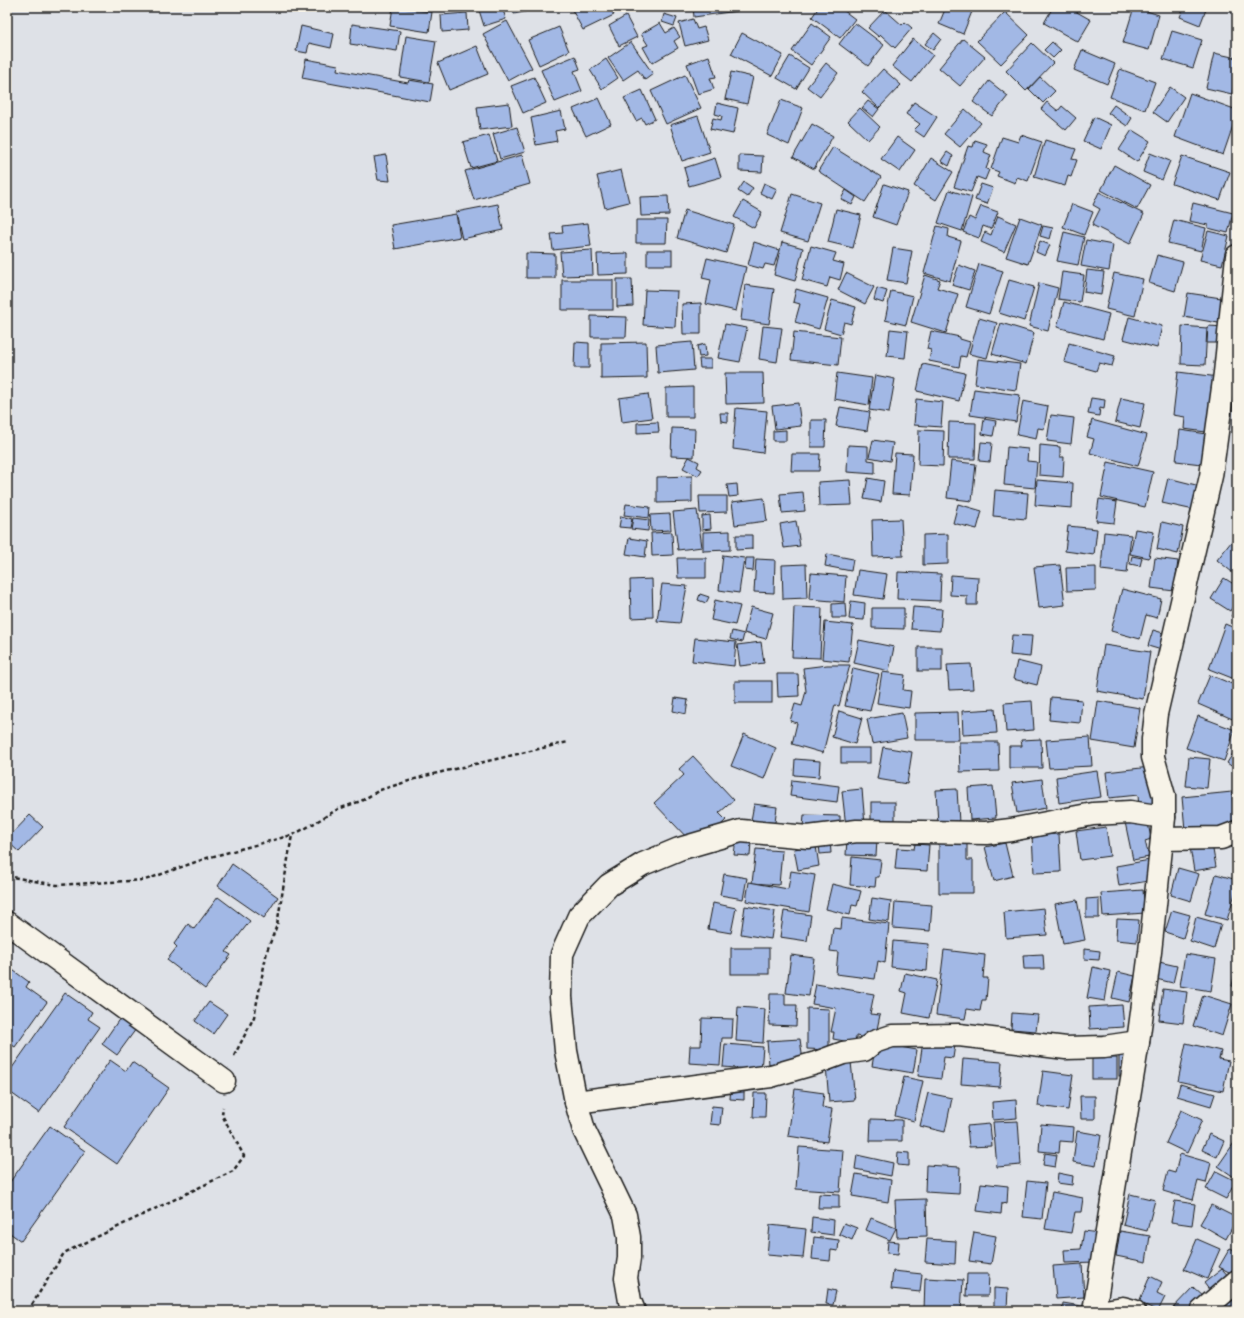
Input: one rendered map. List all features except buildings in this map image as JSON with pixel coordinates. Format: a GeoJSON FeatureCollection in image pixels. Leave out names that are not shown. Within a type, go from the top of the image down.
{"type":"FeatureCollection","features":[{"type":"Feature","properties":{"kind":"street"},"geometry":{"type":"LineString","coordinates":[[1094,1311],[1138,1042],[1150,952],[1162,839],[1164,796],[1153,757],[1153,739],[1156,714],[1211,476],[1225,373],[1237,256]]}},
{"type":"Feature","properties":{"kind":"street"},"geometry":{"type":"LineString","coordinates":[[634,1311],[630,1301],[626,1278],[629,1258],[629,1244],[625,1215],[584,1130],[576,1102],[566,1051],[561,997],[562,954],[579,916],[609,885],[643,864],[679,849],[741,831],[808,837],[857,831],[986,832],[1011,830],[1093,814],[1130,812],[1164,817]]}},
{"type":"Feature","properties":{"kind":"street"},"geometry":{"type":"LineString","coordinates":[[1162,839],[1221,838],[1237,832]]}},
{"type":"Feature","properties":{"kind":"street"},"geometry":{"type":"LineString","coordinates":[[7,923],[224,1080]]}},
{"type":"Feature","properties":{"kind":"street"},"geometry":{"type":"LineString","coordinates":[[576,1102],[771,1076],[816,1063],[843,1053],[864,1050],[874,1042],[892,1036],[959,1034],[1066,1048],[1104,1047],[1138,1042]]}},
{"type":"Feature","properties":{"kind":"street"},"geometry":{"type":"LineString","coordinates":[[1202,1311],[1237,1281]]}},
{"type":"Feature","properties":{"kind":"street"},"geometry":{"type":"LineString","coordinates":[[1104,1311],[1123,1308],[1134,1311]]}},
{"type":"Feature","properties":{"kind":"path"},"geometry":{"type":"LineString","coordinates":[[7,876],[57,885],[145,880],[207,858],[292,835],[338,809],[361,801],[380,790],[425,776],[568,742]]}},
{"type":"Feature","properties":{"kind":"path"},"geometry":{"type":"LineString","coordinates":[[28,1311],[64,1253],[233,1171],[244,1156],[222,1115],[224,1080],[228,1067],[254,1017],[267,951],[277,925],[292,835]]}}]}
